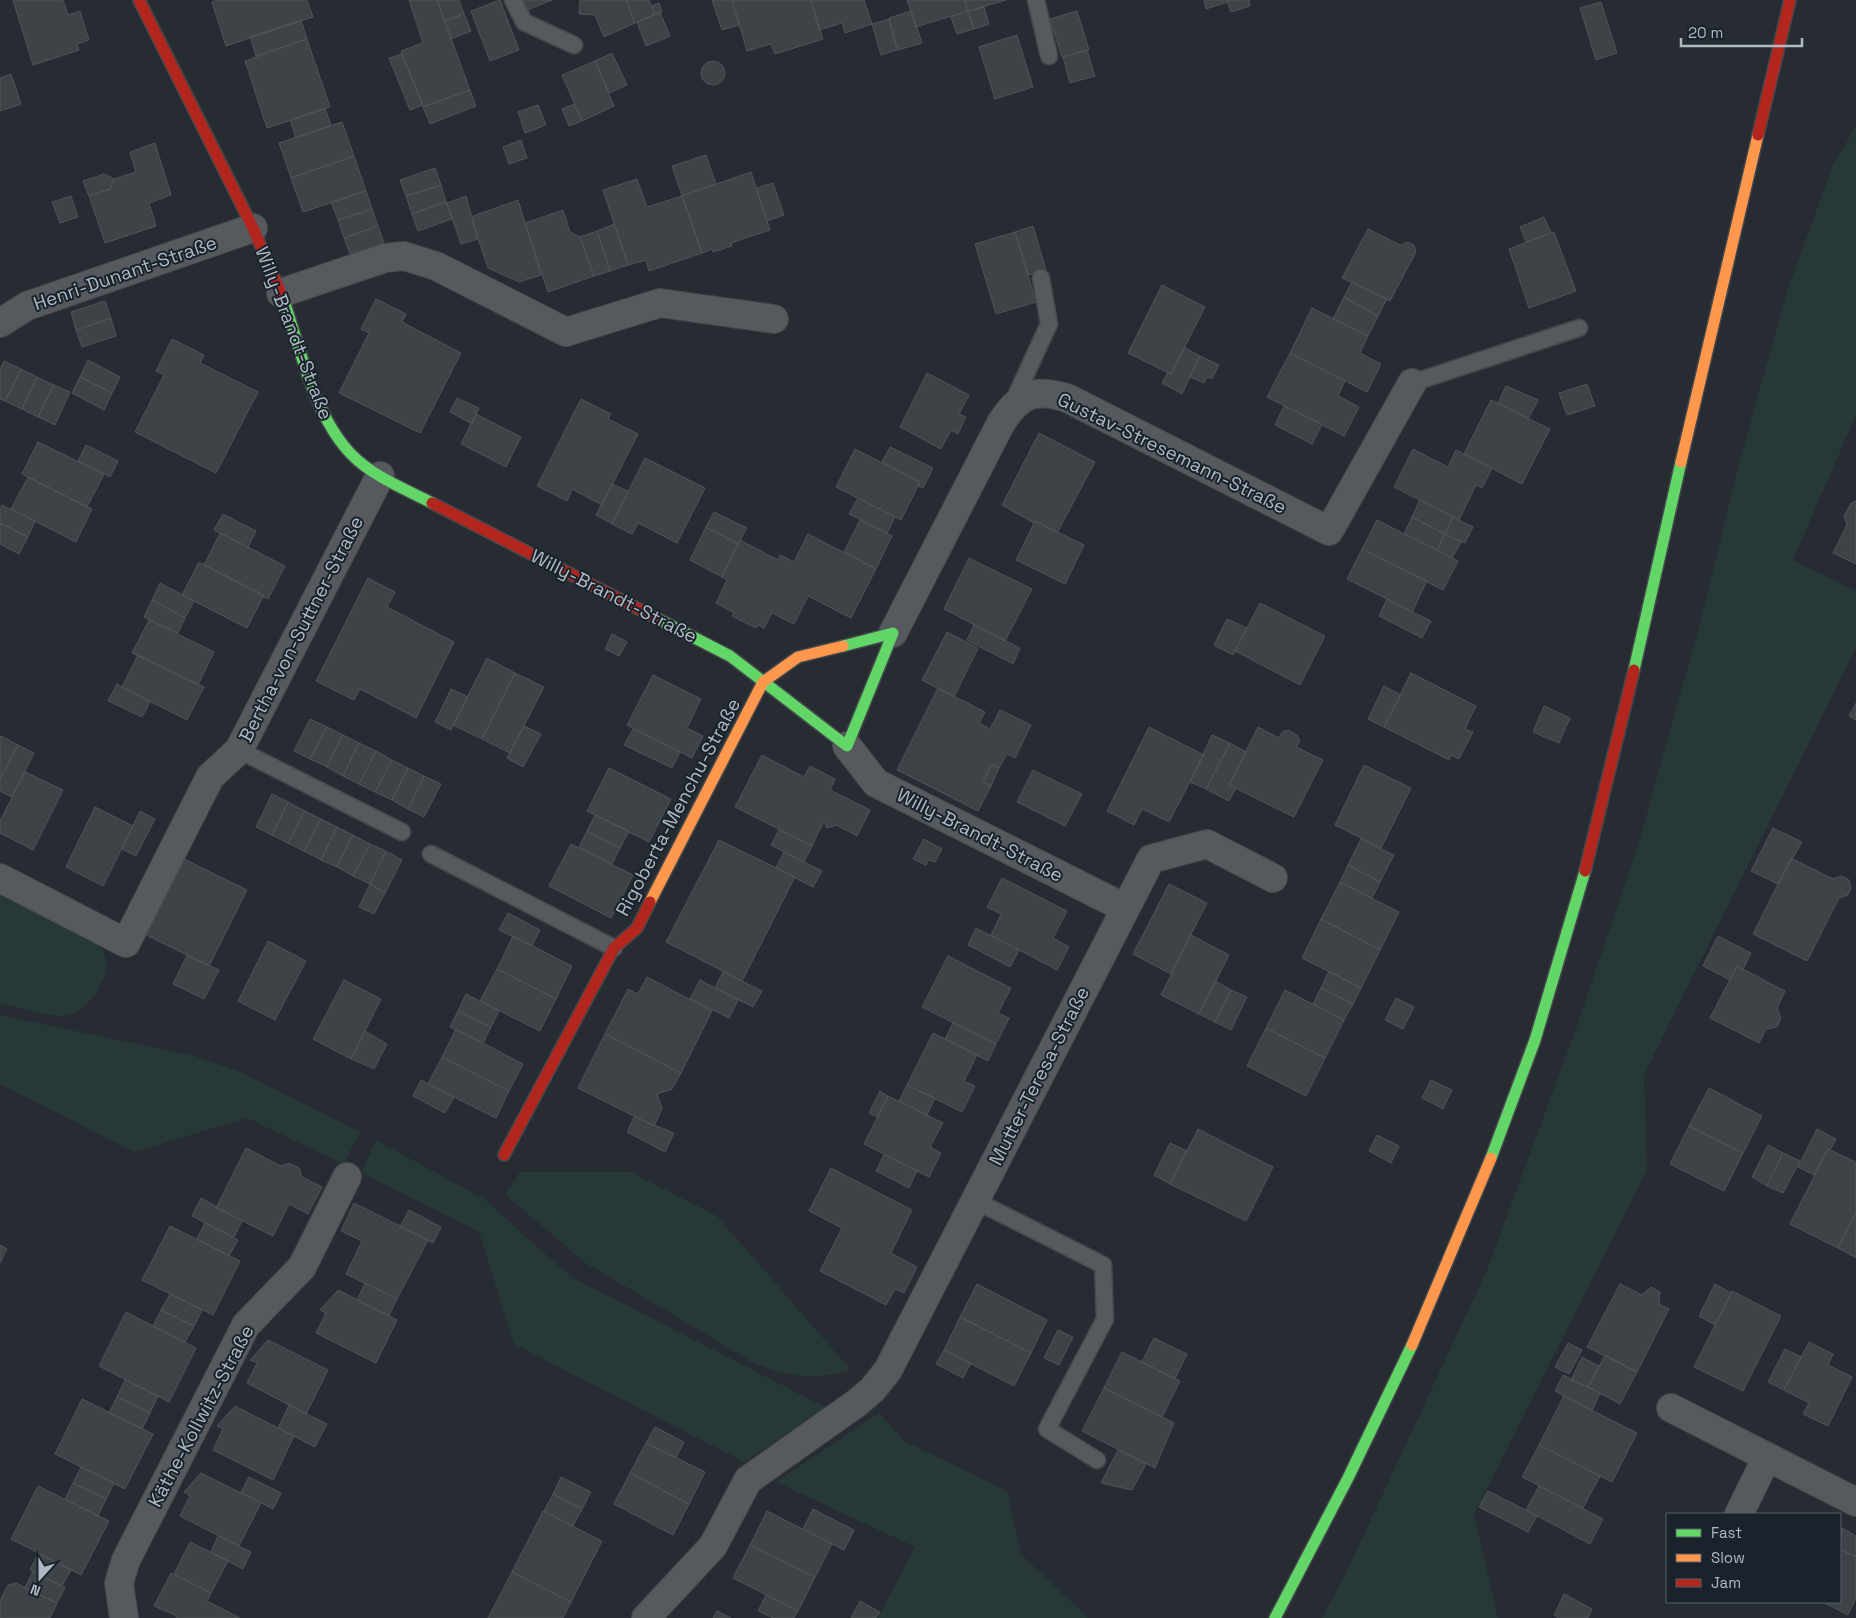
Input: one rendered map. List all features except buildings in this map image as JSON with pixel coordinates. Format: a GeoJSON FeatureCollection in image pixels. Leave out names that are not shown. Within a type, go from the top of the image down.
{"type":"FeatureCollection","features":[{"type":"Feature","properties":{"kind":"street","name":"Willy-Brandt-Straße"},"geometry":{"type":"LineString","coordinates":[[139,0],[254,228],[280,293],[324,418],[352,454],[380,476],[730,656],[847,746],[876,783],[1125,908]]}},
{"type":"Feature","properties":{"kind":"street"},"geometry":{"type":"LineString","coordinates":[[1275,1618],[1347,1478],[1460,1235],[1536,1037],[1597,828],[1790,0]]}},
{"type":"Feature","properties":{"kind":"street","name":"Henri-Dunant-Straße"},"geometry":{"type":"LineString","coordinates":[[0,324],[27,306],[254,228]]}},
{"type":"Feature","properties":{"kind":"street"},"geometry":{"type":"LineString","coordinates":[[280,293],[384,258],[404,256],[436,266],[566,332],[660,303],[774,319]]}},
{"type":"Feature","properties":{"kind":"street","name":"Gustav-Stresemann-Straße"},"geometry":{"type":"LineString","coordinates":[[893,633],[1009,411],[1018,402],[1030,395],[1052,394],[1067,398],[1328,531],[1412,384]]}},
{"type":"Feature","properties":{"kind":"street","name":"Bertha-von-Suttner-Straße"},"geometry":{"type":"LineString","coordinates":[[0,878],[126,943],[210,777],[239,750],[380,476]]}},
{"type":"Feature","properties":{"kind":"street"},"geometry":{"type":"LineString","coordinates":[[763,682],[798,657],[893,633]]}},
{"type":"Feature","properties":{"kind":"street"},"geometry":{"type":"LineString","coordinates":[[847,746],[893,633]]}},
{"type":"Feature","properties":{"kind":"street","name":"Rigoberta-Menchu-Straße"},"geometry":{"type":"LineString","coordinates":[[504,1155],[614,948],[637,928],[763,682]]}},
{"type":"Feature","properties":{"kind":"street","name":"Mutter-Teresa-Straße"},"geometry":{"type":"LineString","coordinates":[[646,1618],[713,1546],[748,1480],[858,1402],[878,1383],[893,1362],[1151,859],[1208,844],[1273,878]]}},
{"type":"Feature","properties":{"kind":"street","name":"Käthe-Kollwitz-Straße"},"geometry":{"type":"LineString","coordinates":[[124,1618],[119,1583],[122,1568],[130,1551],[246,1325],[302,1267],[347,1177]]}},
{"type":"Feature","properties":{"kind":"street"},"geometry":{"type":"LineString","coordinates":[[1671,1408],[1856,1502]]}},
{"type":"Feature","properties":{"kind":"street"},"geometry":{"type":"LineString","coordinates":[[1739,1513],[1767,1457]]}},
{"type":"Feature","properties":{"kind":"lane"},"geometry":{"type":"LineString","coordinates":[[513,0],[524,22],[574,45]]}},
{"type":"Feature","properties":{"kind":"lane"},"geometry":{"type":"LineString","coordinates":[[1036,0],[1049,56]]}},
{"type":"Feature","properties":{"kind":"lane"},"geometry":{"type":"LineString","coordinates":[[1009,411],[1049,324],[1041,278]]}},
{"type":"Feature","properties":{"kind":"lane"},"geometry":{"type":"LineString","coordinates":[[1412,384],[1579,328]]}},
{"type":"Feature","properties":{"kind":"lane"},"geometry":{"type":"LineString","coordinates":[[239,750],[402,832]]}},
{"type":"Feature","properties":{"kind":"lane"},"geometry":{"type":"LineString","coordinates":[[431,854],[614,948]]}},
{"type":"Feature","properties":{"kind":"lane"},"geometry":{"type":"LineString","coordinates":[[976,1201],[1102,1266],[1105,1319],[1047,1430],[1097,1460]]}},
{"type":"Feature","properties":{"kind":"shaded area"},"geometry":{"type":"Polygon","coordinates":[[[1856,126],[1856,415],[1793,560],[1856,591],[1856,648],[1644,1075],[1647,1170],[1474,1514],[1498,1618],[1322,1618],[1344,1577],[1487,1270],[1577,1026],[1639,842],[1700,623],[1741,456],[1788,289],[1833,165],[1856,126]]]}},
{"type":"Feature","properties":{"kind":"shaded area"},"geometry":{"type":"Polygon","coordinates":[[[0,893],[101,946],[106,961],[106,970],[99,988],[86,1004],[70,1015],[61,1016],[38,1013],[0,1003],[0,893]]]}},
{"type":"Feature","properties":{"kind":"shaded area"},"geometry":{"type":"Polygon","coordinates":[[[0,1015],[194,1056],[241,1072],[361,1132],[343,1164],[247,1118],[134,1152],[0,1084],[0,1015]]]}},
{"type":"Feature","properties":{"kind":"shaded area"},"geometry":{"type":"Polygon","coordinates":[[[376,1140],[484,1199],[571,1277],[827,1408],[744,1462],[514,1344],[479,1232],[361,1173],[376,1140]]]}},
{"type":"Feature","properties":{"kind":"shaded area"},"geometry":{"type":"Polygon","coordinates":[[[520,1172],[630,1172],[717,1216],[851,1370],[825,1375],[802,1376],[779,1372],[754,1363],[584,1262],[505,1194],[520,1172]]]}},
{"type":"Feature","properties":{"kind":"shaded area"},"geometry":{"type":"Polygon","coordinates":[[[879,1413],[904,1441],[1007,1491],[1021,1554],[1088,1618],[878,1618],[915,1547],[776,1482],[879,1413]]]}},
{"type":"Feature","properties":{"kind":"traffic: fast"},"geometry":{"type":"LineString","coordinates":[[284,301],[310,382],[327,421],[338,438],[351,454],[369,469],[389,482],[432,503]]}},
{"type":"Feature","properties":{"kind":"traffic: fast"},"geometry":{"type":"LineString","coordinates":[[1634,670],[1681,462]]}},
{"type":"Feature","properties":{"kind":"traffic: fast"},"geometry":{"type":"LineString","coordinates":[[658,619],[730,656],[847,746],[893,633],[843,646]]}},
{"type":"Feature","properties":{"kind":"traffic: fast"},"geometry":{"type":"LineString","coordinates":[[1491,1158],[1535,1040],[1585,871]]}},
{"type":"Feature","properties":{"kind":"traffic: fast"},"geometry":{"type":"LineString","coordinates":[[1275,1618],[1348,1478],[1412,1345]]}},
{"type":"Feature","properties":{"kind":"traffic: slow"},"geometry":{"type":"LineString","coordinates":[[1681,462],[1758,135]]}},
{"type":"Feature","properties":{"kind":"traffic: slow"},"geometry":{"type":"LineString","coordinates":[[650,902],[763,682],[798,657],[843,646]]}},
{"type":"Feature","properties":{"kind":"traffic: slow"},"geometry":{"type":"LineString","coordinates":[[1412,1345],[1491,1158]]}},
{"type":"Feature","properties":{"kind":"traffic: jam"},"geometry":{"type":"LineString","coordinates":[[139,0],[253,228],[284,301]]}},
{"type":"Feature","properties":{"kind":"traffic: jam"},"geometry":{"type":"LineString","coordinates":[[1758,135],[1790,0]]}},
{"type":"Feature","properties":{"kind":"traffic: jam"},"geometry":{"type":"LineString","coordinates":[[432,503],[658,619]]}},
{"type":"Feature","properties":{"kind":"traffic: jam"},"geometry":{"type":"LineString","coordinates":[[1585,871],[1634,670]]}},
{"type":"Feature","properties":{"kind":"traffic: jam"},"geometry":{"type":"LineString","coordinates":[[504,1155],[614,948],[637,928],[650,902]]}}]}
